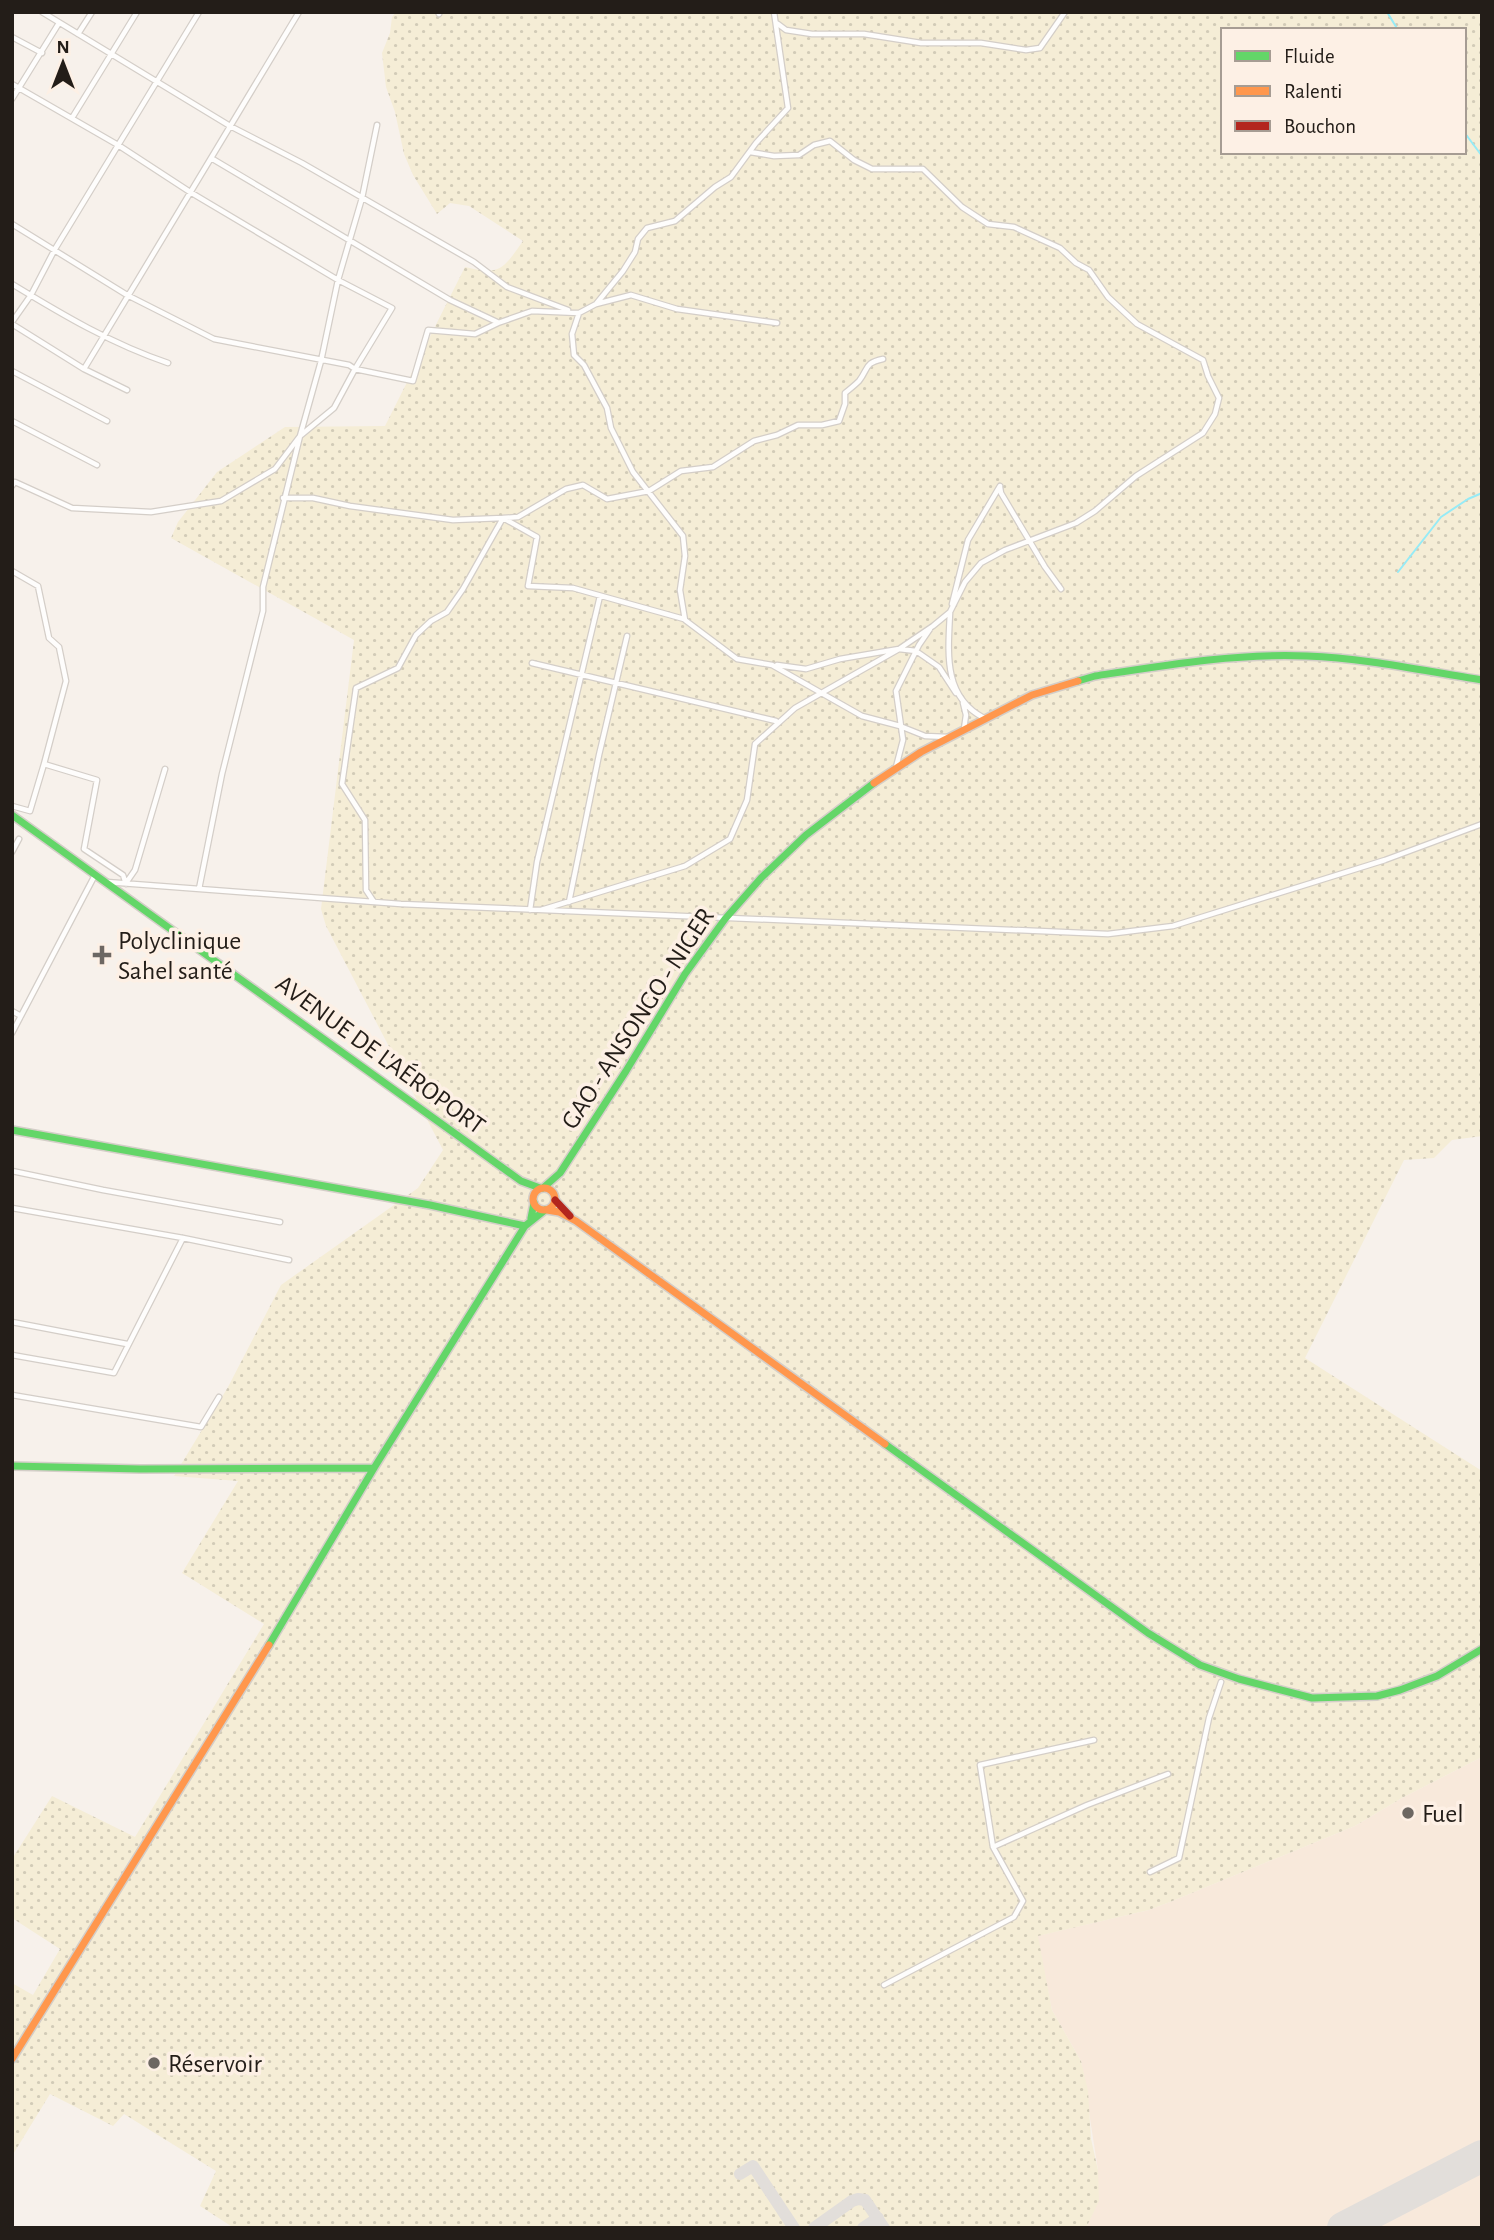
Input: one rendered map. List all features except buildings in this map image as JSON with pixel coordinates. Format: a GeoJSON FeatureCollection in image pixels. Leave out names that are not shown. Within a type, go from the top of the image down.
{"type":"FeatureCollection","features":[{"type":"Feature","properties":{"kind":"main road","name":"GAO - ANSONGO - NIGER"},"geometry":{"type":"LineString","coordinates":[[560,1173],[685,974],[725,919],[761,878],[806,835],[864,789],[949,737],[1032,695],[1095,676],[1207,659],[1308,656],[1361,661],[1482,680]]}},
{"type":"Feature","properties":{"kind":"main road","name":"AVENUE DE L'AÉROPORT"},"geometry":{"type":"LineString","coordinates":[[12,815],[521,1181]]}},
{"type":"Feature","properties":{"kind":"main road"},"geometry":{"type":"LineString","coordinates":[[12,1130],[527,1225],[553,1206],[560,1173]]}},
{"type":"Feature","properties":{"kind":"main road"},"geometry":{"type":"LineString","coordinates":[[12,2059],[236,1700],[374,1468],[527,1225],[534,1212],[535,1192],[560,1173]]}},
{"type":"Feature","properties":{"kind":"main road"},"geometry":{"type":"LineString","coordinates":[[521,1181],[550,1189],[572,1217],[1148,1633],[1200,1665],[1239,1679],[1312,1698],[1377,1696],[1437,1676],[1482,1649]]}},
{"type":"Feature","properties":{"kind":"main road"},"geometry":{"type":"LineString","coordinates":[[521,1181],[529,1188],[538,1209],[572,1217]]}},
{"type":"Feature","properties":{"kind":"main road"},"geometry":{"type":"LineString","coordinates":[[12,1466],[140,1469],[374,1468]]}},
{"type":"Feature","properties":{"kind":"street"},"geometry":{"type":"LineString","coordinates":[[42,12],[230,126],[474,261],[507,287],[575,313]]}},
{"type":"Feature","properties":{"kind":"street"},"geometry":{"type":"LineString","coordinates":[[78,34],[92,12]]}},
{"type":"Feature","properties":{"kind":"street"},"geometry":{"type":"LineString","coordinates":[[72,118],[137,12]]}},
{"type":"Feature","properties":{"kind":"street"},"geometry":{"type":"LineString","coordinates":[[127,390],[84,369],[12,323],[199,12]]}},
{"type":"Feature","properties":{"kind":"street"},"geometry":{"type":"LineString","coordinates":[[84,369],[299,12]]}},
{"type":"Feature","properties":{"kind":"street"},"geometry":{"type":"LineString","coordinates":[[596,304],[623,271],[635,252],[638,239],[647,228],[674,221],[731,177],[788,108],[774,12]]}},
{"type":"Feature","properties":{"kind":"street"},"geometry":{"type":"LineString","coordinates":[[777,24],[786,30],[803,33],[864,34],[921,43],[981,43],[1026,50],[1040,48],[1065,12]]}},
{"type":"Feature","properties":{"kind":"street"},"geometry":{"type":"LineString","coordinates":[[12,99],[59,23]]}},
{"type":"Feature","properties":{"kind":"street"},"geometry":{"type":"LineString","coordinates":[[12,37],[42,53]]}},
{"type":"Feature","properties":{"kind":"street"},"geometry":{"type":"LineString","coordinates":[[12,84],[118,145],[190,192],[338,280],[392,308],[334,408],[300,436],[275,469],[221,501],[151,512],[72,508],[13,483]]}},
{"type":"Feature","properties":{"kind":"street"},"geometry":{"type":"LineString","coordinates":[[199,889],[222,774],[263,611],[263,587],[338,280],[362,198],[377,125]]}},
{"type":"Feature","properties":{"kind":"street"},"geometry":{"type":"LineString","coordinates":[[541,910],[685,866],[730,839],[747,800],[755,744],[795,708],[899,649],[933,626],[950,612],[965,582],[981,563],[1006,550],[1076,523],[1095,511],[1136,476],[1203,433],[1215,414],[1219,398],[1203,360],[1137,324],[1108,297],[1089,270],[1076,263],[1060,248],[1014,227],[988,224],[962,207],[923,169],[872,169],[854,160],[830,141],[814,145],[799,155],[774,156],[750,152]]}},
{"type":"Feature","properties":{"kind":"street"},"geometry":{"type":"LineString","coordinates":[[211,158],[450,300],[498,323]]}},
{"type":"Feature","properties":{"kind":"street"},"geometry":{"type":"LineString","coordinates":[[12,224],[127,295],[214,339],[349,365],[355,369],[413,381],[428,330],[475,334],[532,311],[575,313],[596,304],[631,295],[677,309],[777,323]]}},
{"type":"Feature","properties":{"kind":"street"},"geometry":{"type":"LineString","coordinates":[[12,284],[103,338],[168,363]]}},
{"type":"Feature","properties":{"kind":"street"},"geometry":{"type":"LineString","coordinates":[[575,313],[572,334],[574,355],[583,365],[607,408],[611,429],[633,472],[683,536],[685,556],[680,590],[685,620]]}},
{"type":"Feature","properties":{"kind":"street"},"geometry":{"type":"LineString","coordinates":[[284,498],[313,498],[350,506],[453,520],[518,517],[566,489],[583,485],[607,499],[649,491],[681,471],[713,467],[754,441],[777,435],[798,425],[821,425],[839,421],[845,404],[845,393],[859,381],[871,362],[883,359]]}},
{"type":"Feature","properties":{"kind":"street"},"geometry":{"type":"LineString","coordinates":[[12,371],[107,421]]}},
{"type":"Feature","properties":{"kind":"street"},"geometry":{"type":"LineString","coordinates":[[12,421],[97,465]]}},
{"type":"Feature","properties":{"kind":"street"},"geometry":{"type":"LineString","coordinates":[[964,729],[962,701],[948,669],[950,612],[968,540],[1000,486],[1001,493],[1061,589]]}},
{"type":"Feature","properties":{"kind":"street"},"geometry":{"type":"LineString","coordinates":[[503,518],[537,537],[528,586],[573,588],[685,620],[737,659],[772,665],[806,669],[840,659],[899,649],[916,651],[939,667],[962,701],[973,712],[985,718]]}},
{"type":"Feature","properties":{"kind":"street"},"geometry":{"type":"LineString","coordinates":[[373,902],[366,890],[365,820],[342,784],[356,688],[398,668],[416,635],[431,621],[447,612],[503,518]]}},
{"type":"Feature","properties":{"kind":"street"},"geometry":{"type":"LineString","coordinates":[[12,571],[38,586],[49,638],[59,647],[66,681],[30,811],[12,806]]}},
{"type":"Feature","properties":{"kind":"street"},"geometry":{"type":"LineString","coordinates":[[530,910],[537,862],[600,596]]}},
{"type":"Feature","properties":{"kind":"street"},"geometry":{"type":"LineString","coordinates":[[896,768],[903,740],[896,691],[916,651],[933,626]]}},
{"type":"Feature","properties":{"kind":"street"},"geometry":{"type":"LineString","coordinates":[[569,903],[599,755],[627,636]]}},
{"type":"Feature","properties":{"kind":"street"},"geometry":{"type":"LineString","coordinates":[[532,663],[776,721]]}},
{"type":"Feature","properties":{"kind":"street"},"geometry":{"type":"LineString","coordinates":[[772,665],[862,716],[925,736],[949,737]]}},
{"type":"Feature","properties":{"kind":"street"},"geometry":{"type":"LineString","coordinates":[[44,764],[97,780],[84,849],[123,874],[126,884]]}},
{"type":"Feature","properties":{"kind":"street"},"geometry":{"type":"LineString","coordinates":[[126,884],[135,870],[165,769]]}},
{"type":"Feature","properties":{"kind":"street"},"geometry":{"type":"LineString","coordinates":[[106,882],[373,902],[1108,934],[1173,926],[1385,860],[1482,824]]}},
{"type":"Feature","properties":{"kind":"street"},"geometry":{"type":"LineString","coordinates":[[12,852],[19,839]]}},
{"type":"Feature","properties":{"kind":"street"},"geometry":{"type":"LineString","coordinates":[[12,1033],[95,875]]}},
{"type":"Feature","properties":{"kind":"street"},"geometry":{"type":"LineString","coordinates":[[12,1011],[21,1016]]}},
{"type":"Feature","properties":{"kind":"street"},"geometry":{"type":"LineString","coordinates":[[12,1171],[280,1222]]}},
{"type":"Feature","properties":{"kind":"street"},"geometry":{"type":"LineString","coordinates":[[12,1208],[289,1260]]}},
{"type":"Feature","properties":{"kind":"street"},"geometry":{"type":"LineString","coordinates":[[12,1354],[114,1373],[183,1238]]}},
{"type":"Feature","properties":{"kind":"street"},"geometry":{"type":"LineString","coordinates":[[12,1322],[127,1344]]}},
{"type":"Feature","properties":{"kind":"street"},"geometry":{"type":"LineString","coordinates":[[12,1395],[201,1427],[219,1396]]}},
{"type":"Feature","properties":{"kind":"street"},"geometry":{"type":"LineString","coordinates":[[1150,1872],[1179,1858],[1209,1718],[1221,1682]]}},
{"type":"Feature","properties":{"kind":"street"},"geometry":{"type":"LineString","coordinates":[[884,1985],[1014,1917],[1023,1901],[993,1847],[980,1765],[1094,1740]]}},
{"type":"Feature","properties":{"kind":"street"},"geometry":{"type":"LineString","coordinates":[[993,1847],[1087,1805],[1168,1774]]}},
{"type":"Feature","properties":{"kind":"shaded area"},"geometry":{"type":"Polygon","coordinates":[[[1482,1757],[1482,2228],[1086,2228],[1098,2200],[1098,2170],[1081,2061],[1052,2010],[1037,1936],[1149,1910],[1170,1902],[1355,1826],[1402,1798],[1482,1757]]]}},
{"type":"Feature","properties":{"kind":"sand"},"geometry":{"type":"Polygon","coordinates":[[[396,12],[1482,12],[1482,1136],[1452,1140],[1434,1158],[1404,1160],[1305,1358],[1482,1471],[1482,1757],[1402,1798],[1355,1826],[1170,1902],[1149,1910],[1038,1936],[1052,2010],[1081,2061],[1088,2091],[1099,2201],[1086,2228],[234,2228],[200,2206],[216,2171],[124,2114],[113,2126],[50,2094],[12,2156],[12,1983],[33,1995],[60,1949],[12,1918],[12,1859],[52,1796],[135,1837],[264,1624],[182,1573],[238,1481],[174,1476],[228,1387],[281,1285],[418,1188],[443,1150],[326,926],[321,909],[354,640],[171,538],[178,522],[217,472],[285,427],[385,426],[465,267],[486,271],[500,268],[523,241],[469,206],[450,203],[437,214],[413,175],[404,154],[395,112],[386,87],[382,53],[390,33],[392,17],[396,12]]]}},
{"type":"Feature","properties":{"kind":"waterway"},"geometry":{"type":"LineString","coordinates":[[1387,12],[1397,28]]}},
{"type":"Feature","properties":{"kind":"waterway"},"geometry":{"type":"LineString","coordinates":[[1466,135],[1482,156]]}},
{"type":"Feature","properties":{"kind":"waterway"},"geometry":{"type":"LineString","coordinates":[[1398,572],[1441,517],[1482,493]]}},
{"type":"Feature","properties":{"kind":"taxiway"},"geometry":{"type":"LineString","coordinates":[[740,2174],[753,2166],[794,2228]]}},
{"type":"Feature","properties":{"kind":"taxiway"},"geometry":{"type":"LineString","coordinates":[[814,2228],[858,2199],[865,2200],[884,2228]]}},
{"type":"Feature","properties":{"kind":"taxiway"},"geometry":{"type":"LineString","coordinates":[[863,2228],[878,2218]]}},
{"type":"Feature","properties":{"kind":"runway"},"geometry":{"type":"LineString","coordinates":[[1343,2228],[1482,2156]]}},
{"type":"Feature","properties":{"kind":"traffic: fast"},"geometry":{"type":"LineString","coordinates":[[1078,681],[1175,664],[1280,656],[1351,659],[1482,680]]}},
{"type":"Feature","properties":{"kind":"traffic: fast"},"geometry":{"type":"LineString","coordinates":[[543,1188],[560,1173],[685,974],[725,919],[761,878],[806,835],[874,783]]}},
{"type":"Feature","properties":{"kind":"traffic: fast"},"geometry":{"type":"LineString","coordinates":[[12,815],[521,1181],[540,1188]]}},
{"type":"Feature","properties":{"kind":"traffic: fast"},"geometry":{"type":"LineString","coordinates":[[12,1130],[430,1205],[525,1226]]}},
{"type":"Feature","properties":{"kind":"traffic: fast"},"geometry":{"type":"LineString","coordinates":[[531,1218],[534,1203]]}},
{"type":"Feature","properties":{"kind":"traffic: fast"},"geometry":{"type":"LineString","coordinates":[[269,1645],[374,1468],[525,1226],[545,1210]]}},
{"type":"Feature","properties":{"kind":"traffic: fast"},"geometry":{"type":"LineString","coordinates":[[885,1444],[1148,1633],[1200,1665],[1239,1679],[1312,1698],[1377,1696],[1437,1676],[1482,1649]]}},
{"type":"Feature","properties":{"kind":"traffic: fast"},"geometry":{"type":"LineString","coordinates":[[12,1466],[140,1469],[374,1468]]}},
{"type":"Feature","properties":{"kind":"traffic: slow"},"geometry":{"type":"LineString","coordinates":[[874,783],[921,752],[1032,695],[1078,681]]}},
{"type":"Feature","properties":{"kind":"traffic: slow"},"geometry":{"type":"LineString","coordinates":[[544,1188],[552,1191],[555,1199],[552,1207],[544,1210],[536,1207],[533,1199],[536,1191],[544,1188]]}},
{"type":"Feature","properties":{"kind":"traffic: slow"},"geometry":{"type":"LineString","coordinates":[[547,1210],[559,1212],[576,1221],[885,1444]]}},
{"type":"Feature","properties":{"kind":"traffic: slow"},"geometry":{"type":"LineString","coordinates":[[12,2059],[269,1645]]}},
{"type":"Feature","properties":{"kind":"traffic: jam"},"geometry":{"type":"LineString","coordinates":[[555,1200],[570,1216]]}},
{"type":"Feature","properties":{"kind":"place","name":"Polyclinique Sahel santé"},"geometry":{"type":"Point","coordinates":[102,955]}},
{"type":"Feature","properties":{"kind":"place","name":"Fuel"},"geometry":{"type":"Point","coordinates":[1408,1813]}},
{"type":"Feature","properties":{"kind":"place","name":"Réservoir"},"geometry":{"type":"Point","coordinates":[154,2063]}}]}
